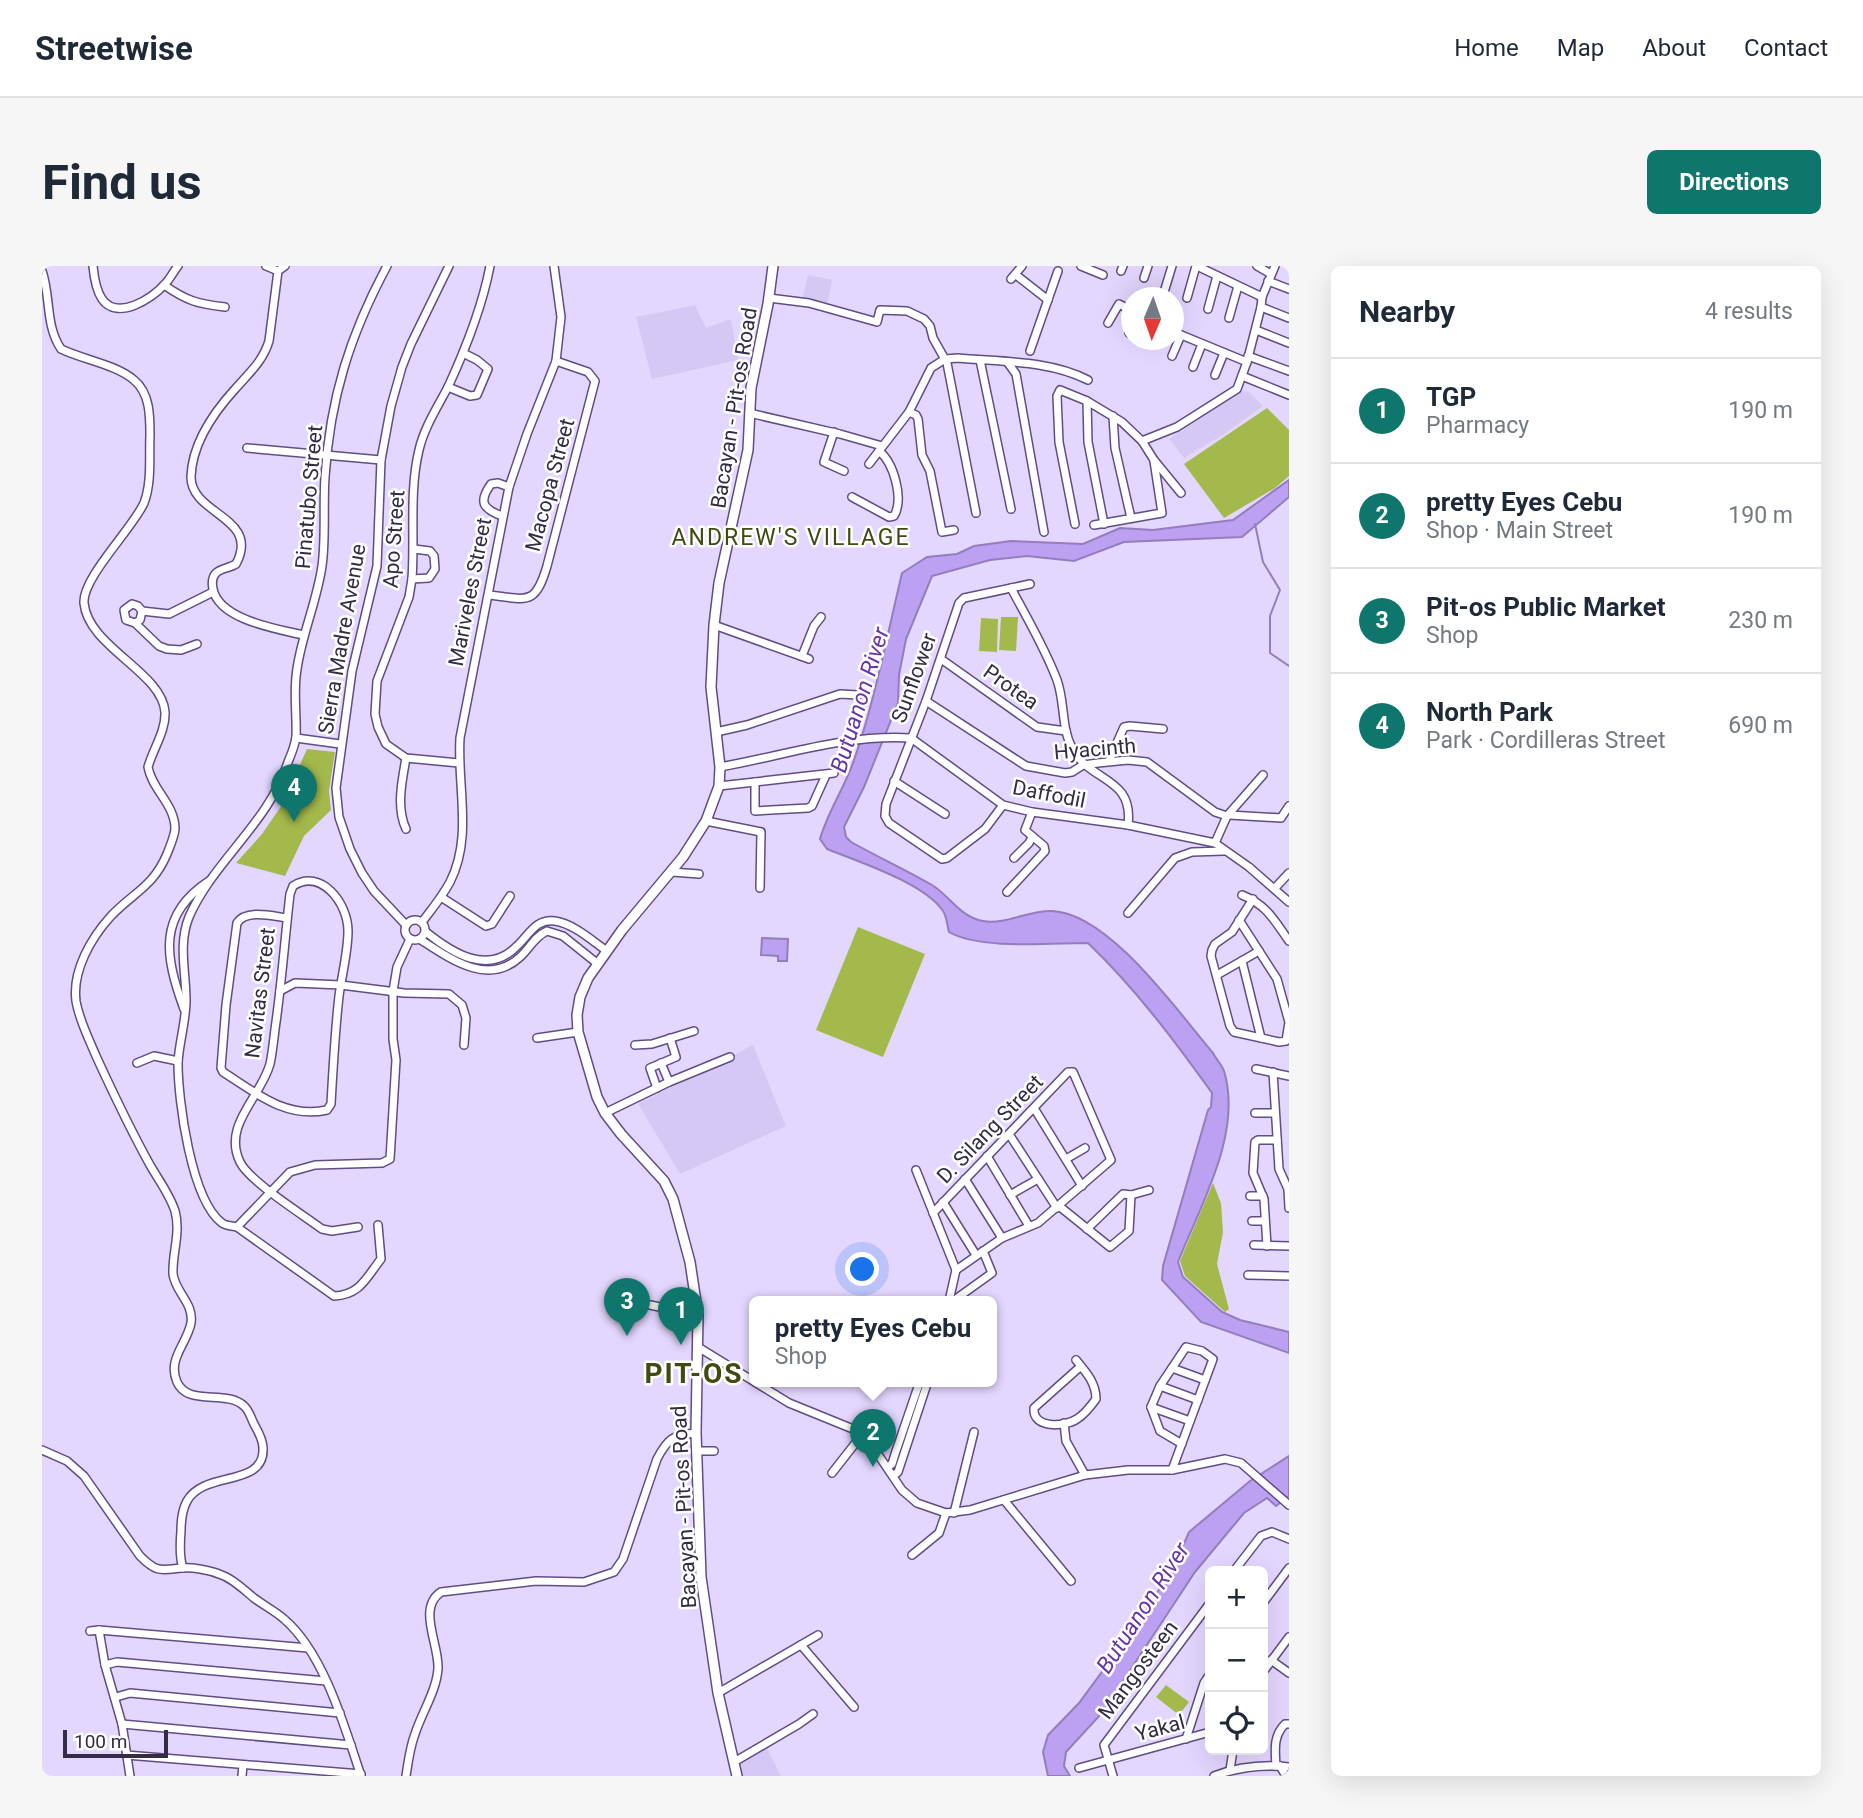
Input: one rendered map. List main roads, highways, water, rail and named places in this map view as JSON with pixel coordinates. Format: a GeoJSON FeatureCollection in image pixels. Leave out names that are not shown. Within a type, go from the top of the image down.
{"type":"FeatureCollection","features":[{"type":"Feature","properties":{"kind":"main road","name":"Bacayan - Pit-os Road"},"geometry":{"type":"LineString","coordinates":[[737,1776],[718,1693],[701,1577],[696,1433],[698,1315],[690,1262],[673,1199],[664,1181],[605,1113],[590,1078],[578,1032],[577,1015],[580,997],[598,964],[640,908],[672,872],[706,821],[719,786],[720,767],[711,687],[714,625],[719,583],[748,450],[751,388],[773,266]]}},
{"type":"Feature","properties":{"kind":"waterway"},"geometry":{"type":"LineString","coordinates":[[1255,524],[1263,562],[1280,590],[1270,616],[1270,653],[1289,666]]}},
{"type":"Feature","properties":{"kind":"place","name":"North Park"},"geometry":{"type":"Point","coordinates":[294,822]}},
{"type":"Feature","properties":{"kind":"place","name":"Pit-os Public Market"},"geometry":{"type":"Point","coordinates":[627,1336]}},
{"type":"Feature","properties":{"kind":"place","name":"TGP"},"geometry":{"type":"Point","coordinates":[681,1345]}},
{"type":"Feature","properties":{"kind":"place","name":"pretty Eyes Cebu"},"geometry":{"type":"Point","coordinates":[873,1467]}},
{"type":"Feature","properties":{"kind":"district","name":"ANDREW'S VILLAGE"},"geometry":{"type":"Point","coordinates":[791,537]}},
{"type":"Feature","properties":{"kind":"district","name":"PIT-OS"},"geometry":{"type":"Point","coordinates":[694,1373]}},
{"type":"Feature","properties":{"kind":"water label","name":"Butuanon River"},"geometry":{"type":"Point","coordinates":[860,700]}},
{"type":"Feature","properties":{"kind":"water label","name":"Butuanon River"},"geometry":{"type":"Point","coordinates":[1143,1608]}}]}
